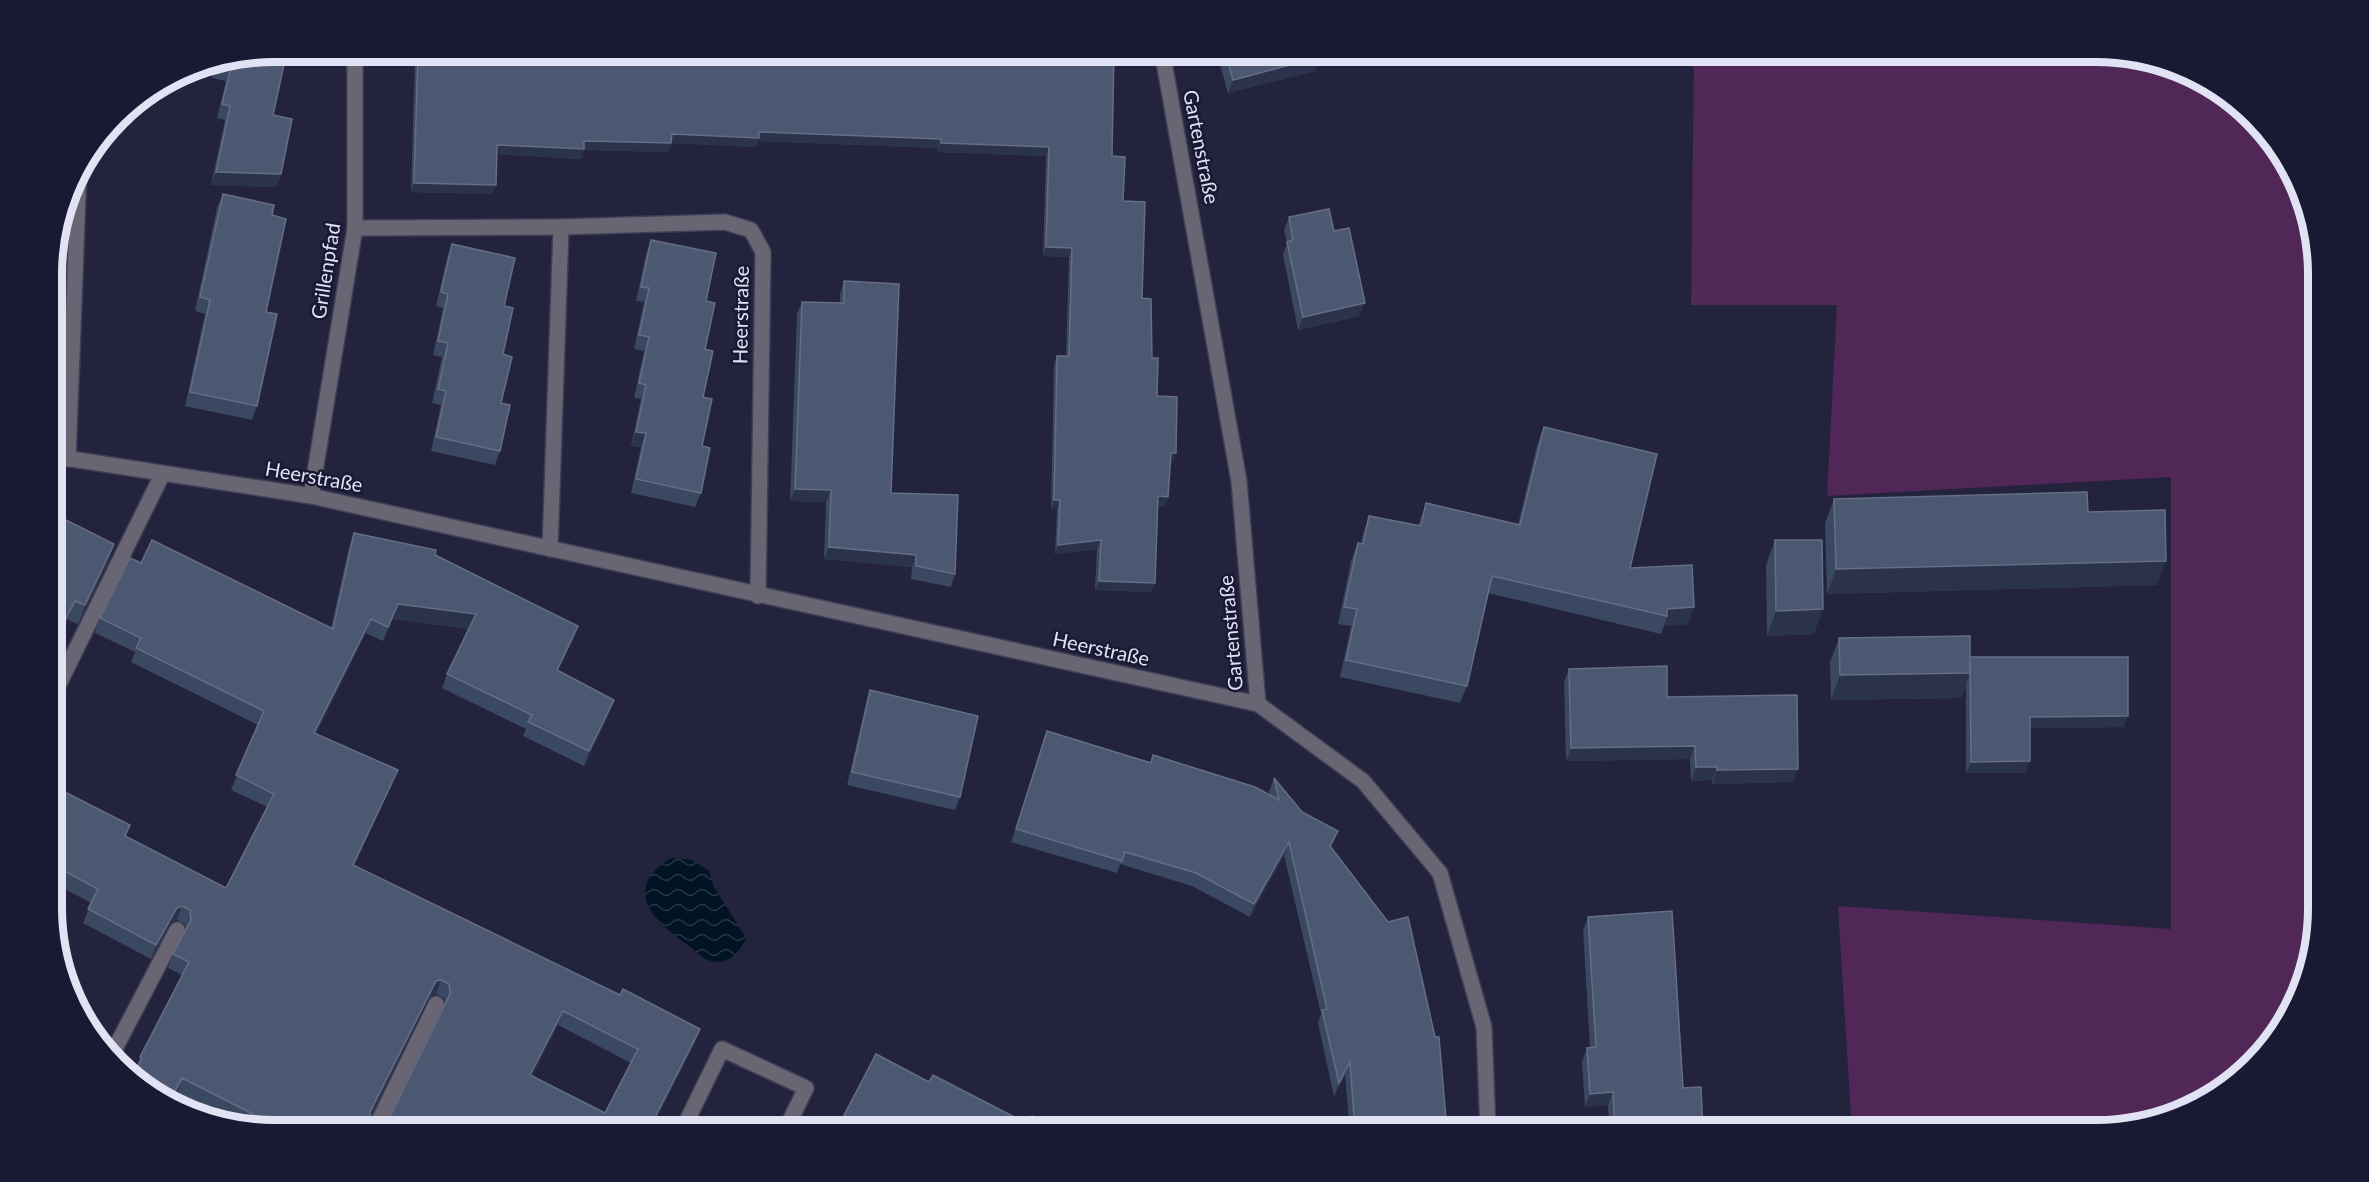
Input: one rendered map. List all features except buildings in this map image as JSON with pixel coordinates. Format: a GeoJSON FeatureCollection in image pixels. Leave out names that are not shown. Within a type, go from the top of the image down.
{"type":"FeatureCollection","features":[{"type":"Feature","properties":{"kind":"street","name":"Grillenpfad"},"geometry":{"type":"LineString","coordinates":[[311,496],[355,228],[355,62]]}},
{"type":"Feature","properties":{"kind":"street","name":"Gartenstraße"},"geometry":{"type":"LineString","coordinates":[[1164,62],[1239,481],[1258,704],[1364,782],[1440,873],[1484,1028],[1488,1120]]}},
{"type":"Feature","properties":{"kind":"street"},"geometry":{"type":"LineString","coordinates":[[68,459],[78,192]]}},
{"type":"Feature","properties":{"kind":"street","name":"Heerstraße"},"geometry":{"type":"LineString","coordinates":[[355,228],[561,227],[725,222],[751,230],[763,252],[758,596]]}},
{"type":"Feature","properties":{"kind":"street"},"geometry":{"type":"LineString","coordinates":[[550,549],[561,227]]}},
{"type":"Feature","properties":{"kind":"street","name":"Heerstraße"},"geometry":{"type":"LineString","coordinates":[[62,458],[311,496],[1258,704]]}},
{"type":"Feature","properties":{"kind":"street"},"geometry":{"type":"LineString","coordinates":[[62,678],[162,475]]}},
{"type":"Feature","properties":{"kind":"street"},"geometry":{"type":"LineString","coordinates":[[115,1049],[177,930]]}},
{"type":"Feature","properties":{"kind":"street"},"geometry":{"type":"LineString","coordinates":[[379,1120],[436,1004]]}},
{"type":"Feature","properties":{"kind":"street"},"geometry":{"type":"LineString","coordinates":[[687,1120],[722,1049],[806,1088],[790,1120]]}},
{"type":"Feature","properties":{"kind":"shaded area"},"geometry":{"type":"Polygon","coordinates":[[[1694,62],[2123,63],[2164,73],[2202,90],[2225,105],[2264,144],[2286,180],[2296,205],[2306,246],[2308,273],[2308,909],[2306,936],[2300,964],[2286,1002],[2264,1038],[2225,1077],[2177,1104],[2123,1119],[1851,1120],[1838,906],[2171,929],[2171,477],[1827,496],[1837,305],[1691,305],[1694,62]]]}},
{"type":"Feature","properties":{"kind":"water"},"geometry":{"type":"Polygon","coordinates":[[[671,858],[692,860],[709,871],[714,887],[746,938],[731,958],[716,962],[704,958],[675,936],[654,915],[645,893],[647,882],[656,870],[671,858]]]}}]}
